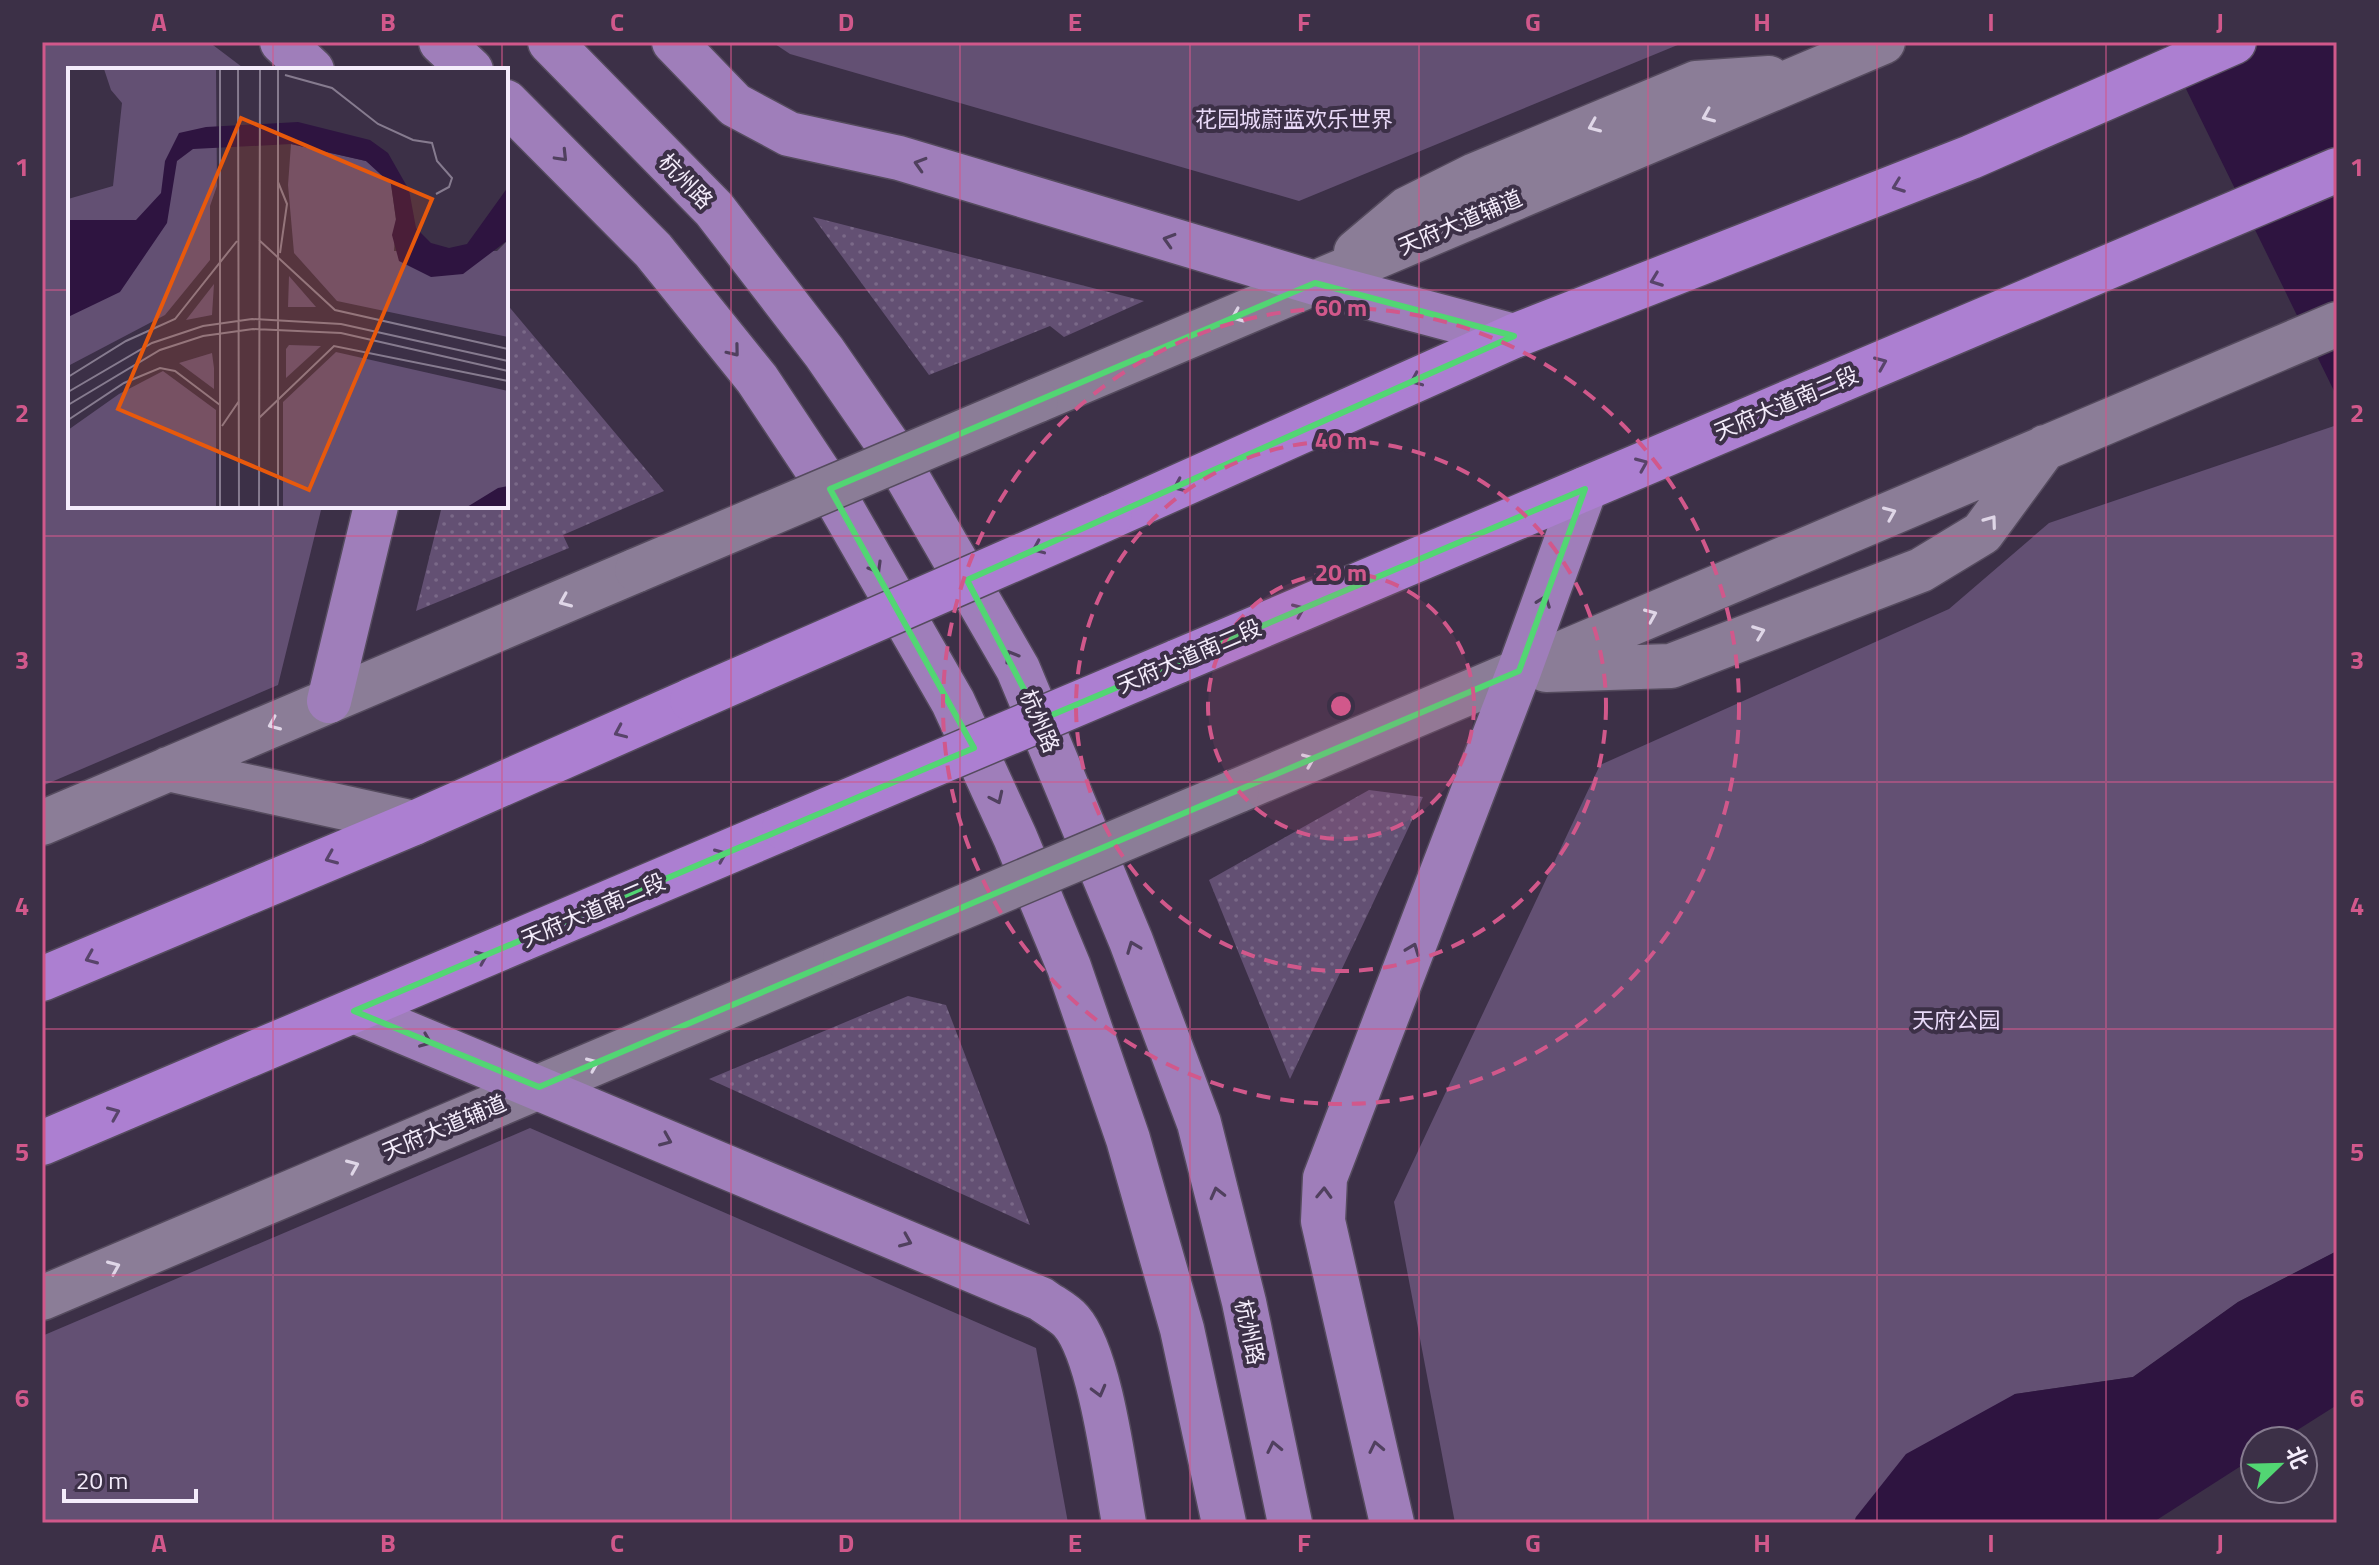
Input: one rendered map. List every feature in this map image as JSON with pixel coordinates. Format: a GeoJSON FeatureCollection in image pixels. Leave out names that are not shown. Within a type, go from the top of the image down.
{"type":"FeatureCollection","features":[{"type":"Feature","properties":{"kind":"highway"},"geometry":{"type":"LineString","coordinates":[[42,979],[414,823],[1514,336],[1971,157],[2234,42]]}},
{"type":"Feature","properties":{"kind":"highway","name":"天府大道南二段"},"geometry":{"type":"LineString","coordinates":[[42,1143],[2337,170]]}},
{"type":"Feature","properties":{"kind":"main road"},"geometry":{"type":"LineString","coordinates":[[282,42],[310,68]]}},
{"type":"Feature","properties":{"kind":"main road"},"geometry":{"type":"LineString","coordinates":[[441,42],[469,68]]}},
{"type":"Feature","properties":{"kind":"main road","name":"杭州路"},"geometry":{"type":"LineString","coordinates":[[550,42],[714,209],[824,352],[891,449],[1018,669],[1131,941],[1199,1123],[1244,1302],[1290,1523]]}},
{"type":"Feature","properties":{"kind":"main road"},"geometry":{"type":"LineString","coordinates":[[674,42],[735,105],[789,134],[899,158],[1315,283],[1514,336]]}},
{"type":"Feature","properties":{"kind":"main road"},"geometry":{"type":"LineString","coordinates":[[508,104],[653,250],[757,379],[836,498],[953,702],[1015,837],[1069,967],[1128,1139],[1182,1329],[1224,1523]]}},
{"type":"Feature","properties":{"kind":"main road"},"geometry":{"type":"LineString","coordinates":[[1392,1523],[1323,1221],[1325,1178],[1519,671],[1585,489]]}},
{"type":"Feature","properties":{"kind":"main road"},"geometry":{"type":"LineString","coordinates":[[329,701],[376,508]]}},
{"type":"Feature","properties":{"kind":"main road"},"geometry":{"type":"LineString","coordinates":[[354,1011],[1041,1299],[1071,1321],[1087,1350],[1097,1385],[1124,1523]]}},
{"type":"Feature","properties":{"kind":"street","name":"天府大道辅道"},"geometry":{"type":"LineString","coordinates":[[329,701],[1883,42]]}},
{"type":"Feature","properties":{"kind":"street"},"geometry":{"type":"LineString","coordinates":[[1519,671],[2337,324]]}},
{"type":"Feature","properties":{"kind":"street"},"geometry":{"type":"LineString","coordinates":[[1519,671],[1671,666],[1921,570],[1982,533],[2062,440]]}},
{"type":"Feature","properties":{"kind":"street","name":"天府大道辅道"},"geometry":{"type":"LineString","coordinates":[[42,1298],[1519,671]]}},
{"type":"Feature","properties":{"kind":"street"},"geometry":{"type":"LineString","coordinates":[[42,823],[329,701]]}},
{"type":"Feature","properties":{"kind":"street"},"geometry":{"type":"LineString","coordinates":[[168,769],[414,823]]}},
{"type":"Feature","properties":{"kind":"highlighted area"},"geometry":{"type":"Polygon","coordinates":[[[1315,283],[1514,336],[967,580],[1040,720],[1585,489],[1519,671],[539,1087],[354,1011],[974,748],[830,489],[1315,283]]]}},
{"type":"Feature","properties":{"kind":"green space"},"geometry":{"type":"Polygon","coordinates":[[[42,42],[209,42],[243,68],[68,68],[68,508],[322,508],[278,685],[42,786],[42,42]]]}},
{"type":"Feature","properties":{"kind":"green space","name":"花园城蔚蓝欢乐世界"},"geometry":{"type":"Polygon","coordinates":[[[772,42],[1726,42],[1680,44],[1299,201],[790,54],[772,42]]]}},
{"type":"Feature","properties":{"kind":"green space"},"geometry":{"type":"Polygon","coordinates":[[[813,217],[1144,301],[1064,337],[1050,326],[929,375],[813,217]]]}},
{"type":"Feature","properties":{"kind":"green space"},"geometry":{"type":"Polygon","coordinates":[[[508,305],[664,491],[563,535],[569,548],[416,611],[442,508],[508,508],[508,305]]]}},
{"type":"Feature","properties":{"kind":"green space","name":"天府公园"},"geometry":{"type":"Polygon","coordinates":[[[2337,425],[2337,1251],[2238,1302],[2133,1377],[2015,1394],[1856,1517],[1854,1523],[1455,1523],[1394,1202],[1600,765],[1949,609],[2049,523],[2337,425]]]}},
{"type":"Feature","properties":{"kind":"green space"},"geometry":{"type":"Polygon","coordinates":[[[1369,790],[1423,797],[1290,1079],[1209,880],[1369,790]]]}},
{"type":"Feature","properties":{"kind":"green space"},"geometry":{"type":"Polygon","coordinates":[[[908,996],[946,1005],[1030,1225],[709,1079],[908,996]]]}},
{"type":"Feature","properties":{"kind":"green space"},"geometry":{"type":"Polygon","coordinates":[[[530,1128],[1036,1348],[1068,1523],[42,1523],[42,1336],[530,1128]]]}},
{"type":"Feature","properties":{"kind":"shaded area"},"geometry":{"type":"Polygon","coordinates":[[[2163,42],[2337,42],[2337,397],[2163,42]]]}},
{"type":"Feature","properties":{"kind":"shaded area"},"geometry":{"type":"Polygon","coordinates":[[[2337,1251],[2337,1405],[2305,1425],[2239,1425],[2239,1467],[2152,1523],[1854,1523],[1906,1454],[2015,1394],[2133,1377],[2238,1302],[2337,1251]]]}}]}
